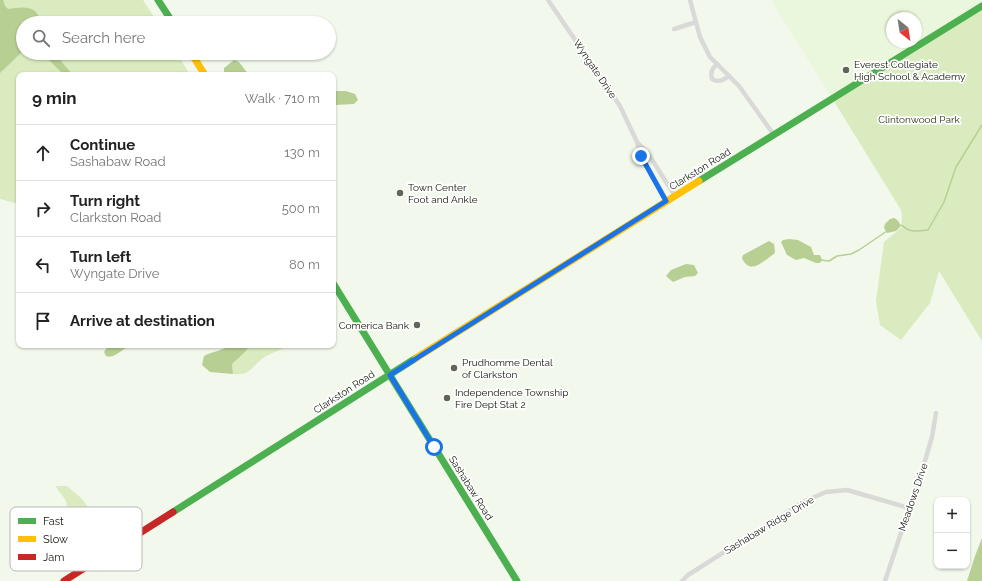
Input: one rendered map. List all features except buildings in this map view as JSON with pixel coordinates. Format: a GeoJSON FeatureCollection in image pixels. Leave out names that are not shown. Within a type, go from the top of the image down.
{"type":"FeatureCollection","features":[{"type":"Feature","properties":{"kind":"main road"},"geometry":{"type":"LineString","coordinates":[[158,0],[168,16]]}},
{"type":"Feature","properties":{"kind":"main road","name":"Clarkston Road"},"geometry":{"type":"LineString","coordinates":[[142,532],[666,201],[982,6]]}},
{"type":"Feature","properties":{"kind":"main road"},"geometry":{"type":"LineString","coordinates":[[195,60],[203,72]]}},
{"type":"Feature","properties":{"kind":"main road","name":"Sashabaw Road"},"geometry":{"type":"LineString","coordinates":[[336,288],[517,581]]}},
{"type":"Feature","properties":{"kind":"main road","name":"Clarkston Road"},"geometry":{"type":"LineString","coordinates":[[64,581],[80,571]]}},
{"type":"Feature","properties":{"kind":"street","name":"Wyngate Drive"},"geometry":{"type":"LineString","coordinates":[[548,0],[613,95],[630,126],[637,142],[642,160],[666,201]]}},
{"type":"Feature","properties":{"kind":"street"},"geometry":{"type":"LineString","coordinates":[[690,0],[700,37],[710,57],[739,86],[774,135]]}},
{"type":"Feature","properties":{"kind":"street"},"geometry":{"type":"LineString","coordinates":[[674,29],[696,22]]}},
{"type":"Feature","properties":{"kind":"street"},"geometry":{"type":"LineString","coordinates":[[717,64],[710,74],[712,79],[716,82],[722,81],[729,76]]}},
{"type":"Feature","properties":{"kind":"street","name":"Wyngate Drive"},"geometry":{"type":"LineString","coordinates":[[637,142],[649,155],[675,196]]}},
{"type":"Feature","properties":{"kind":"street","name":"Meadows Drive"},"geometry":{"type":"LineString","coordinates":[[885,581],[932,437],[936,413]]}},
{"type":"Feature","properties":{"kind":"street","name":"Sashabaw Ridge Drive"},"geometry":{"type":"LineString","coordinates":[[682,581],[688,575],[766,525],[805,501],[826,492],[847,490],[909,508]]}},
{"type":"Feature","properties":{"kind":"shaded area"},"geometry":{"type":"Polygon","coordinates":[[[0,0],[3,0],[8,9],[29,8],[38,16],[16,16],[16,58],[0,73],[0,0]]]}},
{"type":"Feature","properties":{"kind":"shaded area","name":"Everest Collegiate High School & Academy"},"geometry":{"type":"Polygon","coordinates":[[[771,0],[982,0],[982,5],[922,42],[922,12],[886,12],[886,48],[913,48],[832,98],[771,0]]]}},
{"type":"Feature","properties":{"kind":"shaded area"},"geometry":{"type":"Polygon","coordinates":[[[49,60],[60,60],[70,72],[61,72],[49,60]]]}},
{"type":"Feature","properties":{"kind":"shaded area"},"geometry":{"type":"Polygon","coordinates":[[[234,60],[239,62],[247,72],[224,72],[224,68],[234,60]]]}},
{"type":"Feature","properties":{"kind":"shaded area"},"geometry":{"type":"Polygon","coordinates":[[[336,91],[346,91],[355,94],[358,100],[354,104],[336,105],[336,91]]]}},
{"type":"Feature","properties":{"kind":"shaded area"},"geometry":{"type":"Polygon","coordinates":[[[894,218],[900,224],[900,227],[896,231],[887,233],[884,228],[885,224],[890,219],[894,218]]]}},
{"type":"Feature","properties":{"kind":"shaded area"},"geometry":{"type":"Polygon","coordinates":[[[789,239],[798,240],[811,247],[814,255],[820,255],[822,260],[820,263],[804,258],[796,260],[787,255],[781,242],[789,239]]]}},
{"type":"Feature","properties":{"kind":"shaded area"},"geometry":{"type":"Polygon","coordinates":[[[769,241],[774,244],[774,254],[757,265],[749,266],[745,263],[742,258],[743,255],[769,241]]]}},
{"type":"Feature","properties":{"kind":"shaded area"},"geometry":{"type":"Polygon","coordinates":[[[686,264],[694,265],[698,273],[695,276],[685,277],[673,282],[666,276],[671,270],[686,264]]]}},
{"type":"Feature","properties":{"kind":"shaded area"},"geometry":{"type":"Polygon","coordinates":[[[126,348],[109,357],[106,356],[104,352],[106,349],[126,348]]]}},
{"type":"Feature","properties":{"kind":"shaded area"},"geometry":{"type":"Polygon","coordinates":[[[248,348],[232,364],[233,374],[210,372],[202,365],[204,356],[224,349],[248,348]]]}},
{"type":"Feature","properties":{"kind":"shaded area"},"geometry":{"type":"Polygon","coordinates":[[[982,538],[982,581],[967,581],[975,556],[982,538]]]}},
{"type":"Feature","properties":{"kind":"green space"},"geometry":{"type":"Polygon","coordinates":[[[0,0],[143,0],[153,16],[16,16],[16,60],[181,60],[188,72],[16,72],[16,203],[0,199],[0,0]]]}},
{"type":"Feature","properties":{"kind":"green space","name":"Clintonwood Park"},"geometry":{"type":"Polygon","coordinates":[[[982,5],[982,341],[939,271],[930,303],[901,340],[880,325],[876,301],[884,242],[901,228],[901,210],[832,98],[913,48],[922,48],[922,42],[982,5]]]}},
{"type":"Feature","properties":{"kind":"green space"},"geometry":{"type":"Polygon","coordinates":[[[248,348],[283,348],[263,358],[244,374],[233,374],[232,364],[248,348]]]}},
{"type":"Feature","properties":{"kind":"green space"},"geometry":{"type":"Polygon","coordinates":[[[56,486],[67,486],[81,498],[88,507],[67,507],[64,498],[56,486]]]}},
{"type":"Feature","properties":{"kind":"waterway"},"geometry":{"type":"LineString","coordinates":[[899,225],[912,231],[928,230],[944,202],[956,167],[982,125]]}},
{"type":"Feature","properties":{"kind":"waterway"},"geometry":{"type":"LineString","coordinates":[[820,260],[829,261],[837,256],[851,254],[887,231]]}},
{"type":"Feature","properties":{"kind":"traffic: fast"},"geometry":{"type":"LineString","coordinates":[[158,0],[168,16]]}},
{"type":"Feature","properties":{"kind":"traffic: fast"},"geometry":{"type":"LineString","coordinates":[[699,181],[982,6]]}},
{"type":"Feature","properties":{"kind":"traffic: fast"},"geometry":{"type":"LineString","coordinates":[[336,288],[517,581]]}},
{"type":"Feature","properties":{"kind":"traffic: fast"},"geometry":{"type":"LineString","coordinates":[[173,512],[416,358]]}},
{"type":"Feature","properties":{"kind":"traffic: slow"},"geometry":{"type":"LineString","coordinates":[[195,60],[203,72]]}},
{"type":"Feature","properties":{"kind":"traffic: slow"},"geometry":{"type":"LineString","coordinates":[[416,358],[699,181]]}},
{"type":"Feature","properties":{"kind":"traffic: jam"},"geometry":{"type":"LineString","coordinates":[[142,532],[173,512]]}},
{"type":"Feature","properties":{"kind":"traffic: jam"},"geometry":{"type":"LineString","coordinates":[[64,581],[80,571]]}},
{"type":"Feature","properties":{"kind":"place","name":"Everest Collegiate High School & Academy"},"geometry":{"type":"Point","coordinates":[846,70]}},
{"type":"Feature","properties":{"kind":"place","name":"Town Center Foot and Ankle"},"geometry":{"type":"Point","coordinates":[400,193]}},
{"type":"Feature","properties":{"kind":"place","name":"Comerica Bank"},"geometry":{"type":"Point","coordinates":[417,325]}},
{"type":"Feature","properties":{"kind":"place","name":"Prudhomme Dental of Clarkston"},"geometry":{"type":"Point","coordinates":[454,368]}},
{"type":"Feature","properties":{"kind":"place","name":"Independence Township Fire Dept Stat 2"},"geometry":{"type":"Point","coordinates":[447,398]}},
{"type":"Feature","properties":{"kind":"route"},"geometry":{"type":"LineString","coordinates":[[434,447],[390,375],[666,201],[641,156]]}}]}
